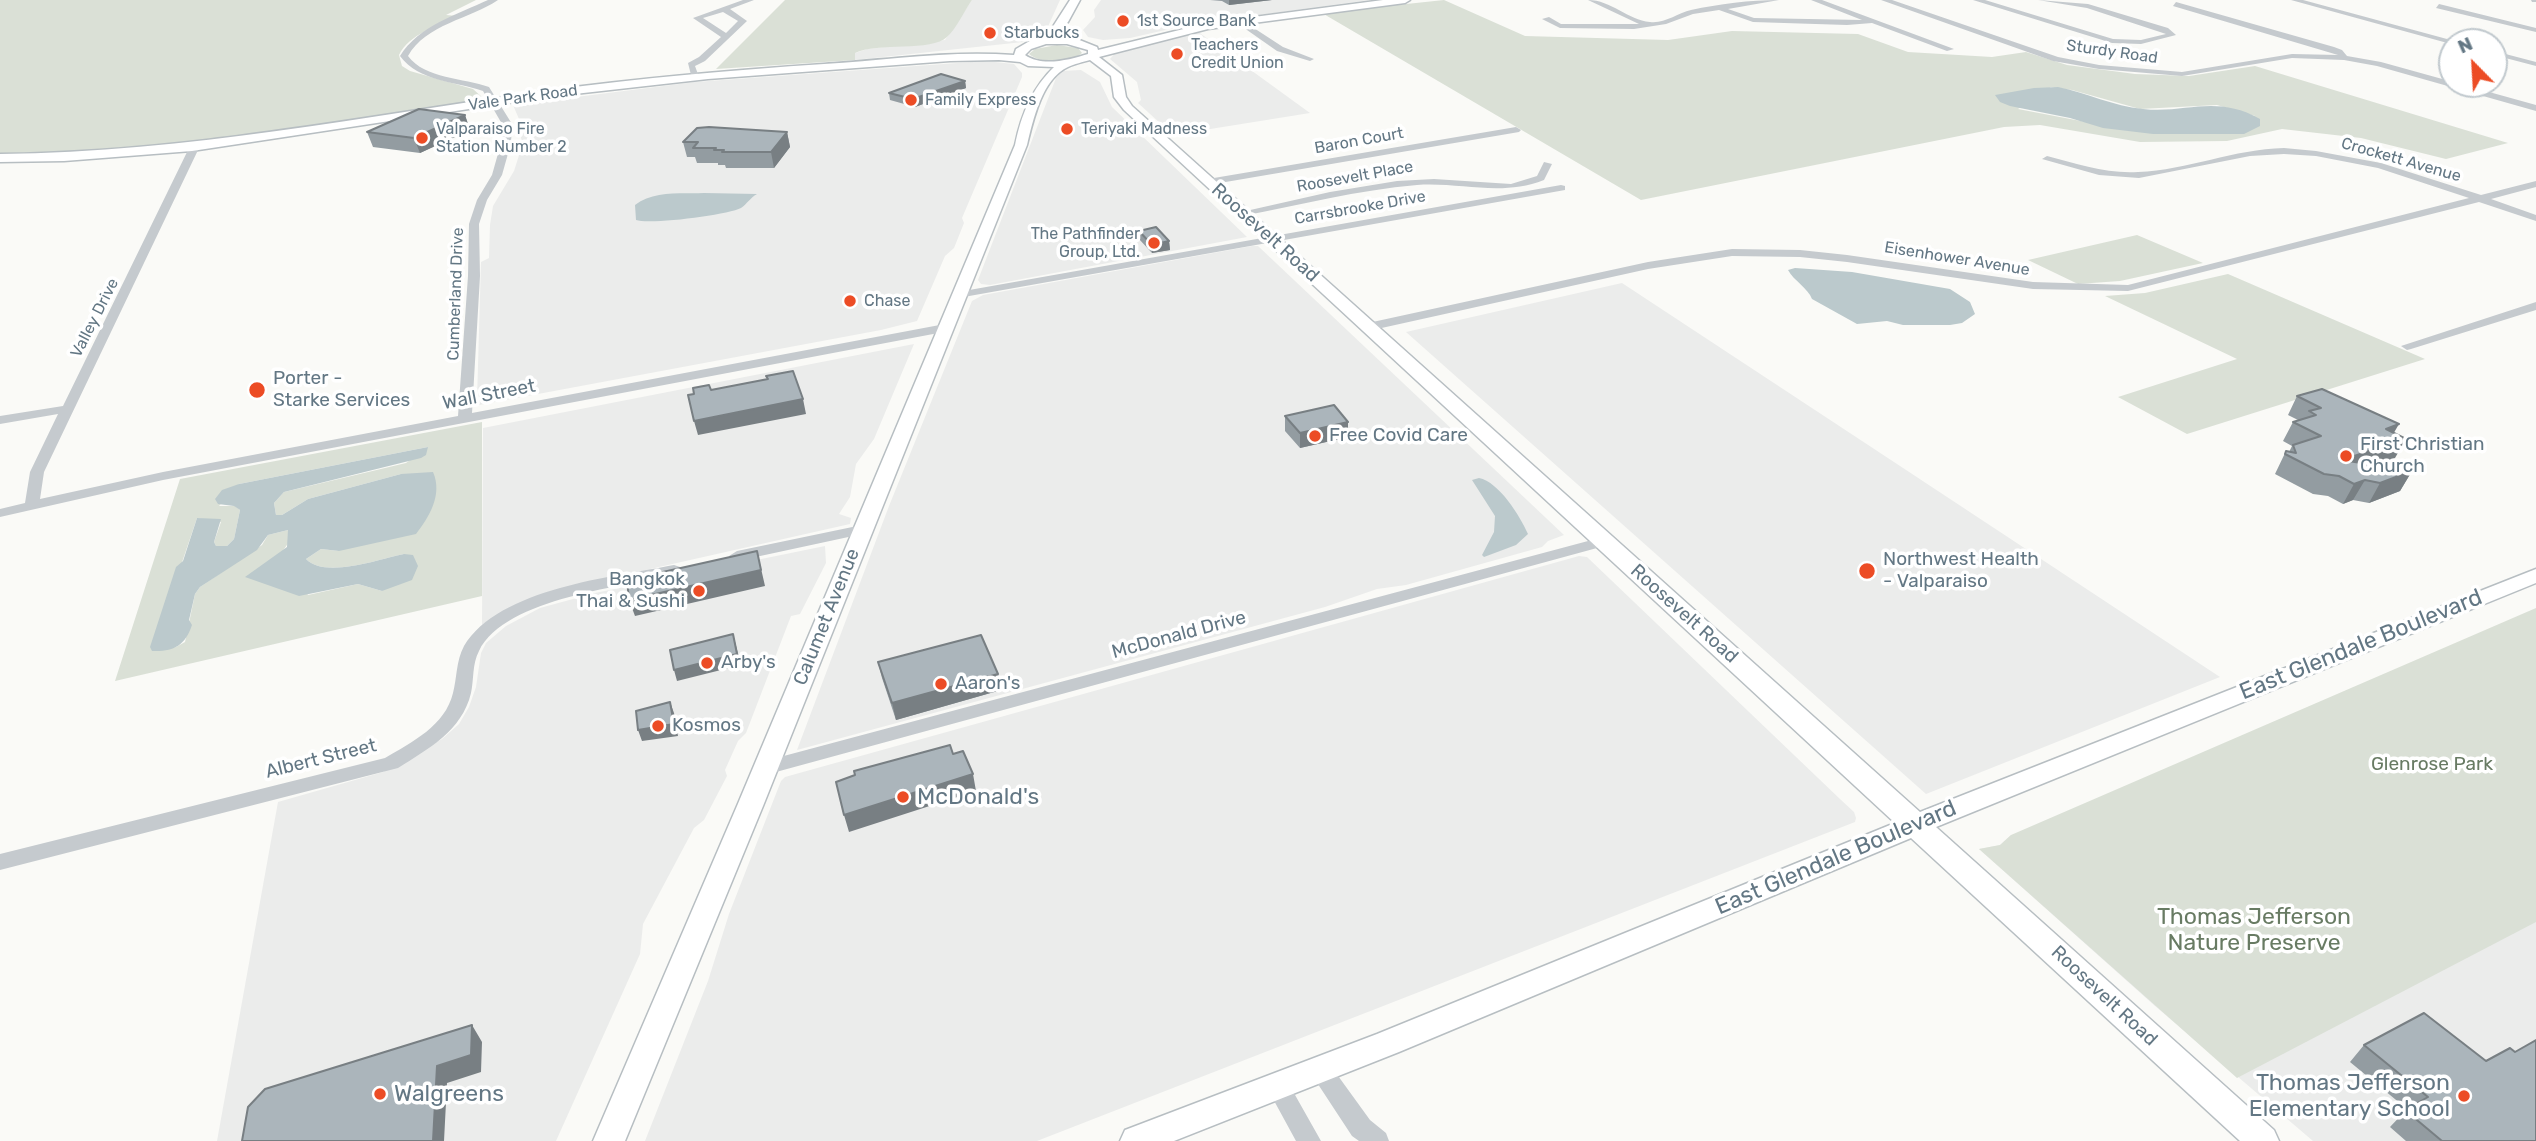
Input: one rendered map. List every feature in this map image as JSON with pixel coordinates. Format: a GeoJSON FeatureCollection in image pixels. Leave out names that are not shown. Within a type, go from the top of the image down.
{"type":"FeatureCollection","features":[{"type":"Feature","properties":{"kind":"street"},"geometry":{"type":"LineString","coordinates":[[494,0],[421,36],[412,43],[404,56],[410,66],[421,71],[486,89],[495,102]]}},
{"type":"Feature","properties":{"kind":"street"},"geometry":{"type":"LineString","coordinates":[[725,36],[698,18],[750,0]]}},
{"type":"Feature","properties":{"kind":"street"},"geometry":{"type":"LineString","coordinates":[[1039,91],[1035,75],[1019,52],[1050,36],[1065,22],[1075,0]]}},
{"type":"Feature","properties":{"kind":"street"},"geometry":{"type":"LineString","coordinates":[[1068,63],[1161,37],[1240,21],[1405,0]]}},
{"type":"Feature","properties":{"kind":"street"},"geometry":{"type":"LineString","coordinates":[[1592,0],[1648,25]]}},
{"type":"Feature","properties":{"kind":"street"},"geometry":{"type":"LineString","coordinates":[[1546,19],[1560,26],[1648,25],[1666,22],[1684,13],[1775,0]]}},
{"type":"Feature","properties":{"kind":"street"},"geometry":{"type":"LineString","coordinates":[[1815,0],[1950,49]]}},
{"type":"Feature","properties":{"kind":"street","name":"Sturdy Road"},"geometry":{"type":"LineString","coordinates":[[1885,0],[2056,58],[2099,67],[2182,74],[2292,56],[2344,58],[2378,64],[2536,108]]}},
{"type":"Feature","properties":{"kind":"street"},"geometry":{"type":"LineString","coordinates":[[1977,0],[2112,41],[2141,42],[2172,35],[2165,30],[2088,6],[2042,0]]}},
{"type":"Feature","properties":{"kind":"street","name":"Sturdy Road"},"geometry":{"type":"LineString","coordinates":[[2200,0],[2176,4],[2331,49],[2344,58]]}},
{"type":"Feature","properties":{"kind":"street"},"geometry":{"type":"LineString","coordinates":[[2295,0],[2438,38]]}},
{"type":"Feature","properties":{"kind":"street"},"geometry":{"type":"LineString","coordinates":[[2462,2],[2439,6],[2536,30]]}},
{"type":"Feature","properties":{"kind":"street"},"geometry":{"type":"LineString","coordinates":[[1718,8],[1753,20],[1847,23],[1871,21]]}},
{"type":"Feature","properties":{"kind":"street"},"geometry":{"type":"LineString","coordinates":[[695,77],[691,65],[702,59],[743,21],[724,9]]}},
{"type":"Feature","properties":{"kind":"street"},"geometry":{"type":"LineString","coordinates":[[1240,21],[1280,49],[1310,59]]}},
{"type":"Feature","properties":{"kind":"street"},"geometry":{"type":"LineString","coordinates":[[1065,22],[1071,36],[1082,43],[1161,37]]}},
{"type":"Feature","properties":{"kind":"street","name":"Vale Park Road"},"geometry":{"type":"LineString","coordinates":[[923,60],[1058,41],[1082,43]]}},
{"type":"Feature","properties":{"kind":"street","name":"Roosevelt Road"},"geometry":{"type":"LineString","coordinates":[[1082,43],[1094,50],[1092,56],[1098,64],[1115,73],[1121,100],[1126,106],[1603,542],[1918,824],[2263,1141]]}},
{"type":"Feature","properties":{"kind":"street"},"geometry":{"type":"LineString","coordinates":[[2508,56],[2536,64]]}},
{"type":"Feature","properties":{"kind":"street","name":"Vale Park Road"},"geometry":{"type":"LineString","coordinates":[[0,158],[100,155],[194,148],[295,136],[495,102],[695,77],[988,57],[1068,63]]}},
{"type":"Feature","properties":{"kind":"street"},"geometry":{"type":"LineString","coordinates":[[1068,63],[1092,69],[1116,81]]}},
{"type":"Feature","properties":{"kind":"street","name":"Calumet Avenue"},"geometry":{"type":"LineString","coordinates":[[609,1141],[1021,145],[1039,91],[1051,73],[1068,63]]}},
{"type":"Feature","properties":{"kind":"street","name":"Cumberland Drive"},"geometry":{"type":"LineString","coordinates":[[465,419],[474,276],[474,224],[482,200],[497,175],[506,143],[507,124],[495,102]]}},
{"type":"Feature","properties":{"kind":"street","name":"Baron Court"},"geometry":{"type":"LineString","coordinates":[[1209,182],[1516,130]]}},
{"type":"Feature","properties":{"kind":"street","name":"Valley Drive"},"geometry":{"type":"LineString","coordinates":[[32,504],[37,472],[194,148]]}},
{"type":"Feature","properties":{"kind":"street","name":"Crockett Avenue"},"geometry":{"type":"LineString","coordinates":[[2047,159],[2091,172],[2139,175],[2247,153],[2312,153],[2366,163],[2536,219]]}},
{"type":"Feature","properties":{"kind":"street","name":"Roosevelt Place"},"geometry":{"type":"LineString","coordinates":[[1242,213],[1412,182],[1434,181],[1489,188],[1510,186],[1541,178],[1548,164]]}},
{"type":"Feature","properties":{"kind":"street","name":"Eisenhower Avenue"},"geometry":{"type":"LineString","coordinates":[[1368,327],[1630,270],[1744,252],[1861,259],[2023,287],[2064,290],[2127,288],[2536,184]]}},
{"type":"Feature","properties":{"kind":"street","name":"Carrsbrooke Drive"},"geometry":{"type":"LineString","coordinates":[[958,295],[1561,188]]}},
{"type":"Feature","properties":{"kind":"street"},"geometry":{"type":"LineString","coordinates":[[2407,346],[2536,306]]}},
{"type":"Feature","properties":{"kind":"street","name":"Wall Street"},"geometry":{"type":"LineString","coordinates":[[0,513],[151,479],[944,328]]}},
{"type":"Feature","properties":{"kind":"street"},"geometry":{"type":"LineString","coordinates":[[0,420],[66,409]]}},
{"type":"Feature","properties":{"kind":"street"},"geometry":{"type":"LineString","coordinates":[[724,559],[862,530]]}},
{"type":"Feature","properties":{"kind":"street","name":"McDonald Drive"},"geometry":{"type":"LineString","coordinates":[[765,768],[1603,542]]}},
{"type":"Feature","properties":{"kind":"street","name":"Albert Street"},"geometry":{"type":"LineString","coordinates":[[0,862],[391,763],[440,731],[454,716],[461,702],[471,649],[499,622],[515,612],[556,597],[685,567]]}},
{"type":"Feature","properties":{"kind":"street","name":"East Glendale Boulevard"},"geometry":{"type":"LineString","coordinates":[[1136,1141],[1278,1086],[2536,575]]}},
{"type":"Feature","properties":{"kind":"street"},"geometry":{"type":"LineString","coordinates":[[1320,1069],[1361,1128],[1377,1141]]}},
{"type":"Feature","properties":{"kind":"street"},"geometry":{"type":"LineString","coordinates":[[1278,1086],[1309,1141]]}},
{"type":"Feature","properties":{"kind":"shaded area"},"geometry":{"type":"Polygon","coordinates":[[[972,0],[1060,0],[1046,31],[1023,42],[855,60],[855,53],[867,49],[945,40],[972,0]]]}},
{"type":"Feature","properties":{"kind":"shaded area"},"geometry":{"type":"Polygon","coordinates":[[[1101,0],[1370,0],[1192,24],[1130,38],[1103,40],[1088,37],[1083,30],[1095,17],[1094,10],[1101,0]]]}},
{"type":"Feature","properties":{"kind":"shaded area"},"geometry":{"type":"Polygon","coordinates":[[[1197,31],[1310,113],[1173,135],[1138,103],[1141,100],[1137,82],[1110,59],[1115,53],[1197,31]]]}},
{"type":"Feature","properties":{"kind":"shaded area"},"geometry":{"type":"Polygon","coordinates":[[[985,61],[1014,64],[1022,77],[962,218],[964,223],[954,248],[945,256],[917,321],[479,405],[481,262],[489,258],[493,206],[514,171],[522,146],[519,119],[513,105],[695,82],[985,61]]]}},
{"type":"Feature","properties":{"kind":"shaded area"},"geometry":{"type":"Polygon","coordinates":[[[1081,70],[1100,82],[1112,107],[1247,237],[990,285],[981,284],[978,280],[1056,78],[1062,71],[1081,70]]]}},
{"type":"Feature","properties":{"kind":"shaded area"},"geometry":{"type":"Polygon","coordinates":[[[2058,87],[2143,109],[2201,106],[2229,108],[2260,119],[2260,126],[2244,134],[2153,134],[2103,128],[2070,118],[2010,106],[2000,102],[1995,95],[2058,87]]]}},
{"type":"Feature","properties":{"kind":"shaded area"},"geometry":{"type":"Polygon","coordinates":[[[668,194],[757,194],[741,208],[721,214],[672,220],[636,220],[635,205],[642,200],[668,194]]]}},
{"type":"Feature","properties":{"kind":"shaded area"},"geometry":{"type":"Polygon","coordinates":[[[1258,246],[1564,535],[1548,541],[1542,547],[1406,585],[1377,589],[1325,607],[797,750],[889,506],[972,301],[983,295],[1258,246]]]}},
{"type":"Feature","properties":{"kind":"shaded area"},"geometry":{"type":"Polygon","coordinates":[[[1795,268],[1852,272],[1950,289],[1970,302],[1975,314],[1962,323],[1950,325],[1903,325],[1887,321],[1857,324],[1812,299],[1788,270],[1795,268]]]}},
{"type":"Feature","properties":{"kind":"shaded area","name":"Northwest Health - Valparaiso"},"geometry":{"type":"Polygon","coordinates":[[[1622,283],[2220,677],[1926,794],[1406,332],[1622,283]]]}},
{"type":"Feature","properties":{"kind":"shaded area"},"geometry":{"type":"Polygon","coordinates":[[[914,344],[874,439],[856,464],[850,497],[839,514],[851,518],[850,524],[588,583],[494,617],[482,625],[483,428],[914,344]]]}},
{"type":"Feature","properties":{"kind":"shaded area"},"geometry":{"type":"Polygon","coordinates":[[[428,447],[426,455],[421,458],[284,492],[274,503],[276,515],[282,515],[308,499],[401,474],[433,472],[436,489],[433,505],[416,534],[339,551],[321,549],[306,559],[315,565],[339,568],[404,554],[413,555],[418,566],[412,580],[382,591],[358,584],[299,596],[245,577],[287,547],[288,530],[268,535],[257,550],[200,587],[195,594],[189,620],[192,625],[182,643],[172,649],[152,651],[150,647],[176,567],[183,561],[197,518],[221,519],[214,542],[216,546],[227,546],[234,539],[240,510],[234,506],[218,504],[215,499],[222,490],[239,484],[428,447]]]}},
{"type":"Feature","properties":{"kind":"shaded area"},"geometry":{"type":"Polygon","coordinates":[[[1479,478],[1501,493],[1520,518],[1528,534],[1516,545],[1484,557],[1482,555],[1494,532],[1495,516],[1472,480],[1479,478]]]}},
{"type":"Feature","properties":{"kind":"shaded area"},"geometry":{"type":"Polygon","coordinates":[[[825,546],[826,563],[800,614],[791,616],[746,733],[738,741],[725,770],[727,776],[704,820],[694,828],[643,924],[640,954],[556,1141],[217,1141],[278,802],[383,772],[442,739],[459,724],[469,707],[476,687],[481,653],[486,643],[506,626],[540,608],[595,593],[825,546]]]}},
{"type":"Feature","properties":{"kind":"shaded area"},"geometry":{"type":"Polygon","coordinates":[[[1579,556],[1587,557],[1854,812],[1855,822],[1037,1141],[645,1141],[708,981],[729,914],[781,781],[785,777],[1579,556]]]}},
{"type":"Feature","properties":{"kind":"shaded area","name":"Thomas Jefferson Nature Preserve"},"geometry":{"type":"Polygon","coordinates":[[[2011,835],[2536,905],[2536,1141],[2313,1141],[2155,1006],[1979,849],[2000,845],[2011,835]]]}},
{"type":"Feature","properties":{"kind":"green space"},"geometry":{"type":"Polygon","coordinates":[[[0,0],[476,0],[446,15],[458,16],[417,36],[399,55],[402,66],[410,71],[473,89],[483,98],[479,101],[330,127],[134,150],[0,154],[0,0]]]}},
{"type":"Feature","properties":{"kind":"green space"},"geometry":{"type":"Polygon","coordinates":[[[785,0],[972,0],[954,29],[940,42],[865,50],[855,53],[855,60],[716,69],[785,0]]]}},
{"type":"Feature","properties":{"kind":"green space"},"geometry":{"type":"Polygon","coordinates":[[[1444,0],[1525,36],[1668,40],[1732,31],[1858,34],[1908,52],[1992,57],[2026,52],[2067,65],[2135,74],[2189,76],[2255,66],[2508,143],[2446,159],[2361,138],[2282,129],[2227,141],[2140,142],[2040,125],[2004,127],[1641,200],[1322,13],[1444,0]],[[2051,87],[2018,109],[2086,122],[2255,116],[2217,105],[2140,109],[2072,90],[2051,87]]]}},
{"type":"Feature","properties":{"kind":"green space"},"geometry":{"type":"Polygon","coordinates":[[[1057,45],[1078,48],[1082,53],[1070,59],[1056,61],[1041,60],[1029,54],[1035,49],[1057,45]]]}},
{"type":"Feature","properties":{"kind":"green space"},"geometry":{"type":"Polygon","coordinates":[[[2137,235],[2203,263],[2120,281],[2078,284],[2028,260],[2137,235]]]}},
{"type":"Feature","properties":{"kind":"green space"},"geometry":{"type":"Polygon","coordinates":[[[2228,274],[2425,359],[2187,434],[2118,397],[2237,359],[2105,296],[2145,293],[2228,274]]]}},
{"type":"Feature","properties":{"kind":"green space"},"geometry":{"type":"Polygon","coordinates":[[[482,422],[482,596],[115,681],[180,479],[482,422]],[[428,447],[239,484],[219,506],[235,506],[240,510],[234,539],[227,546],[216,546],[214,542],[221,522],[197,518],[152,651],[176,647],[185,642],[195,594],[200,587],[262,545],[268,535],[288,530],[289,542],[282,552],[308,595],[358,584],[382,591],[404,554],[339,568],[315,565],[306,559],[321,549],[339,551],[401,474],[308,499],[282,515],[276,515],[274,503],[284,492],[406,463],[428,447]]]}},
{"type":"Feature","properties":{"kind":"green space","name":"Thomas Jefferson Nature Preserve"},"geometry":{"type":"Polygon","coordinates":[[[2536,608],[2536,922],[2237,1078],[1979,849],[2000,845],[2011,835],[2536,608]]]}},
{"type":"Feature","properties":{"kind":"building"},"geometry":{"type":"Polygon","coordinates":[[[941,74],[965,81],[913,99],[889,93],[941,74]]]}},
{"type":"Feature","properties":{"kind":"building"},"geometry":{"type":"Polygon","coordinates":[[[419,109],[465,115],[414,138],[367,132],[419,109]]]}},
{"type":"Feature","properties":{"kind":"building"},"geometry":{"type":"Polygon","coordinates":[[[697,128],[787,132],[771,152],[722,152],[724,150],[714,150],[716,148],[693,148],[698,142],[683,142],[697,128]]]}},
{"type":"Feature","properties":{"kind":"building"},"geometry":{"type":"Polygon","coordinates":[[[1156,227],[1169,241],[1152,245],[1139,231],[1156,227]]]}},
{"type":"Feature","properties":{"kind":"building"},"geometry":{"type":"Polygon","coordinates":[[[793,371],[803,399],[694,421],[688,395],[694,394],[693,388],[709,385],[711,390],[768,379],[766,376],[793,371]]]}},
{"type":"Feature","properties":{"kind":"building"},"geometry":{"type":"Polygon","coordinates":[[[2322,389],[2399,424],[2386,429],[2406,439],[2342,460],[2412,471],[2380,483],[2365,480],[2354,484],[2339,476],[2324,474],[2285,454],[2286,451],[2296,453],[2293,445],[2321,436],[2293,422],[2316,415],[2309,411],[2321,408],[2297,396],[2322,389]]]}},
{"type":"Feature","properties":{"kind":"building"},"geometry":{"type":"Polygon","coordinates":[[[1334,405],[1348,422],[1300,433],[1285,416],[1334,405]]]}},
{"type":"Feature","properties":{"kind":"building"},"geometry":{"type":"Polygon","coordinates":[[[757,551],[761,570],[629,600],[627,580],[757,551]]]}},
{"type":"Feature","properties":{"kind":"building"},"geometry":{"type":"Polygon","coordinates":[[[733,634],[737,654],[674,670],[670,650],[733,634]]]}},
{"type":"Feature","properties":{"kind":"building"},"geometry":{"type":"Polygon","coordinates":[[[981,635],[998,674],[892,703],[878,662],[981,635]]]}},
{"type":"Feature","properties":{"kind":"building"},"geometry":{"type":"Polygon","coordinates":[[[670,702],[674,724],[638,730],[636,711],[670,702]]]}},
{"type":"Feature","properties":{"kind":"building"},"geometry":{"type":"Polygon","coordinates":[[[950,745],[953,754],[963,751],[973,774],[844,815],[836,782],[855,775],[854,771],[950,745]]]}},
{"type":"Feature","properties":{"kind":"building","name":"Thomas Jefferson Elementary School"},"geometry":{"type":"Polygon","coordinates":[[[2424,1013],[2486,1061],[2510,1048],[2515,1052],[2536,1040],[2536,1141],[2442,1141],[2405,1110],[2428,1097],[2364,1045],[2424,1013]]]}},
{"type":"Feature","properties":{"kind":"building","name":"Walgreens"},"geometry":{"type":"Polygon","coordinates":[[[472,1025],[471,1055],[437,1066],[433,1141],[242,1141],[248,1107],[265,1089],[472,1025]]]}},
{"type":"Feature","properties":{"kind":"place","name":"1st Source Bank"},"geometry":{"type":"Point","coordinates":[1123,21]}},
{"type":"Feature","properties":{"kind":"place","name":"Starbucks"},"geometry":{"type":"Point","coordinates":[990,33]}},
{"type":"Feature","properties":{"kind":"place","name":"Teachers Credit Union"},"geometry":{"type":"Point","coordinates":[1177,54]}},
{"type":"Feature","properties":{"kind":"place","name":"Family Express"},"geometry":{"type":"Point","coordinates":[911,100]}},
{"type":"Feature","properties":{"kind":"place","name":"Teriyaki Madness"},"geometry":{"type":"Point","coordinates":[1067,129]}},
{"type":"Feature","properties":{"kind":"place","name":"Valparaiso Fire Station Number 2"},"geometry":{"type":"Point","coordinates":[422,138]}},
{"type":"Feature","properties":{"kind":"place","name":"The Pathfinder Group, Ltd."},"geometry":{"type":"Point","coordinates":[1154,243]}},
{"type":"Feature","properties":{"kind":"place","name":"Chase"},"geometry":{"type":"Point","coordinates":[850,301]}},
{"type":"Feature","properties":{"kind":"place","name":"Porter - Starke Services"},"geometry":{"type":"Point","coordinates":[257,390]}},
{"type":"Feature","properties":{"kind":"place","name":"Free Covid Care"},"geometry":{"type":"Point","coordinates":[1315,436]}},
{"type":"Feature","properties":{"kind":"place","name":"First Christian Church"},"geometry":{"type":"Point","coordinates":[2346,456]}},
{"type":"Feature","properties":{"kind":"place","name":"Northwest Health - Valparaiso"},"geometry":{"type":"Point","coordinates":[1867,571]}},
{"type":"Feature","properties":{"kind":"place","name":"Bangkok Thai & Sushi"},"geometry":{"type":"Point","coordinates":[699,591]}},
{"type":"Feature","properties":{"kind":"place","name":"Arby's"},"geometry":{"type":"Point","coordinates":[707,663]}},
{"type":"Feature","properties":{"kind":"place","name":"Aaron's"},"geometry":{"type":"Point","coordinates":[941,684]}},
{"type":"Feature","properties":{"kind":"place","name":"Kosmos"},"geometry":{"type":"Point","coordinates":[658,726]}},
{"type":"Feature","properties":{"kind":"place","name":"McDonald's"},"geometry":{"type":"Point","coordinates":[903,797]}},
{"type":"Feature","properties":{"kind":"place","name":"Walgreens"},"geometry":{"type":"Point","coordinates":[380,1094]}},
{"type":"Feature","properties":{"kind":"place","name":"Thomas Jefferson Elementary School"},"geometry":{"type":"Point","coordinates":[2464,1096]}},
{"type":"Feature","properties":{"kind":"park label","name":"Glenrose Park"},"geometry":{"type":"Point","coordinates":[2432,765]}}]}
